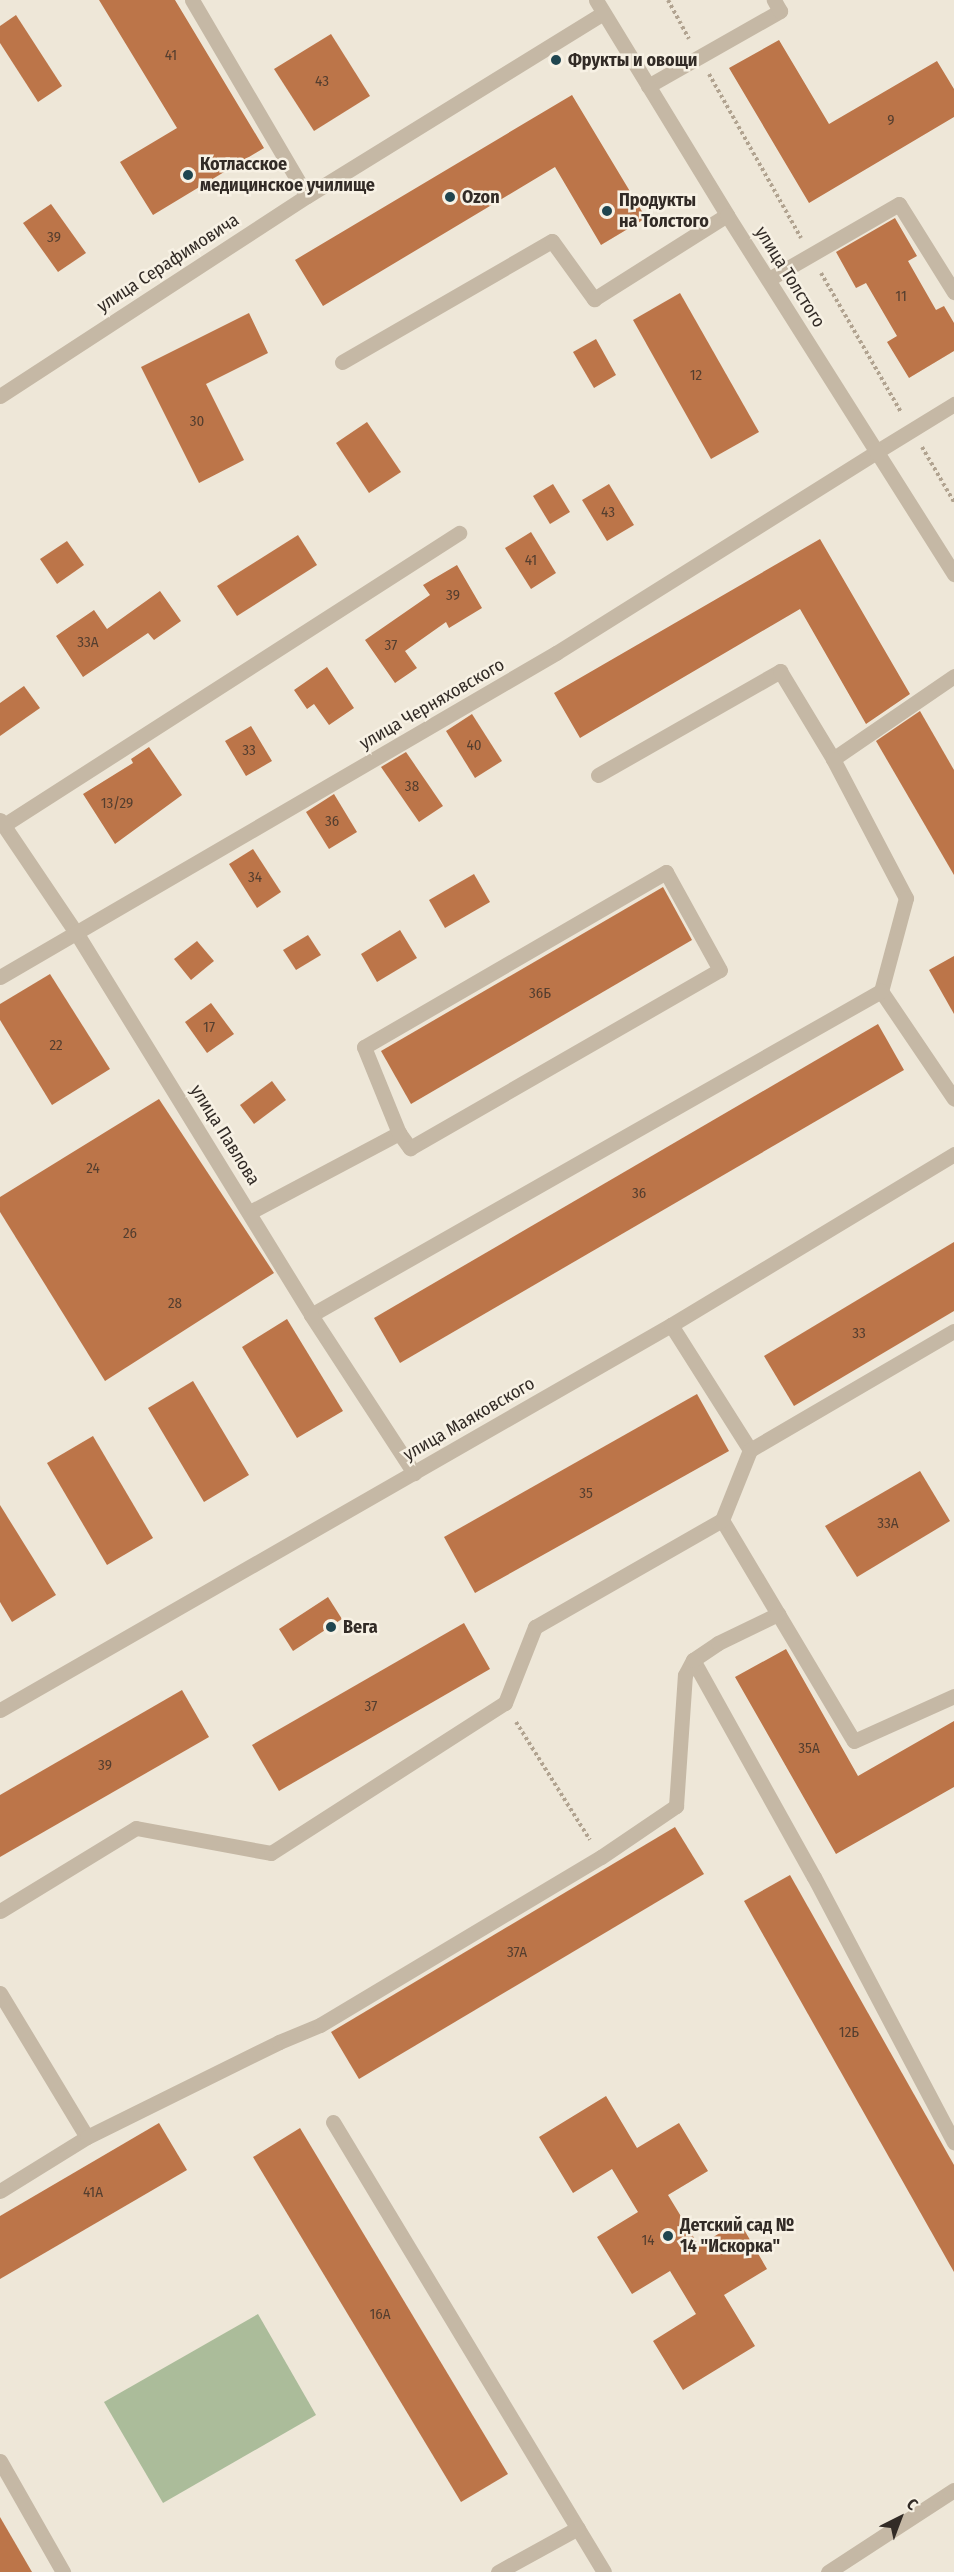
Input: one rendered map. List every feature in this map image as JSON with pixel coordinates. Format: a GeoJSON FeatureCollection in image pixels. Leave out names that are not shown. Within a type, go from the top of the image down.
{"type":"FeatureCollection","features":[{"type":"Feature","properties":{"kind":"street"},"geometry":{"type":"LineString","coordinates":[[192,0],[307,196]]}},
{"type":"Feature","properties":{"kind":"street"},"geometry":{"type":"LineString","coordinates":[[648,87],[780,10],[774,0]]}},
{"type":"Feature","properties":{"kind":"street","name":"улица Серафимовича"},"geometry":{"type":"LineString","coordinates":[[0,396],[599,6]]}},
{"type":"Feature","properties":{"kind":"street","name":"улица Толстого"},"geometry":{"type":"LineString","coordinates":[[599,6],[727,215],[954,574]]}},
{"type":"Feature","properties":{"kind":"street"},"geometry":{"type":"LineString","coordinates":[[769,279],[899,204],[954,292]]}},
{"type":"Feature","properties":{"kind":"street"},"geometry":{"type":"LineString","coordinates":[[342,362],[552,241],[594,299],[727,215]]}},
{"type":"Feature","properties":{"kind":"street","name":"улица Черняховского"},"geometry":{"type":"LineString","coordinates":[[0,977],[556,653],[954,404]]}},
{"type":"Feature","properties":{"kind":"street"},"geometry":{"type":"LineString","coordinates":[[2,822],[459,533]]}},
{"type":"Feature","properties":{"kind":"street"},"geometry":{"type":"LineString","coordinates":[[311,1315],[881,991],[906,898],[833,759],[780,671],[598,775]]}},
{"type":"Feature","properties":{"kind":"street"},"geometry":{"type":"LineString","coordinates":[[833,759],[954,676]]}},
{"type":"Feature","properties":{"kind":"street","name":"улица Павлова"},"geometry":{"type":"LineString","coordinates":[[2,822],[77,934],[250,1212],[311,1315],[414,1473]]}},
{"type":"Feature","properties":{"kind":"street"},"geometry":{"type":"LineString","coordinates":[[666,872],[720,970],[410,1148],[399,1133],[363,1047],[666,872]]}},
{"type":"Feature","properties":{"kind":"street"},"geometry":{"type":"LineString","coordinates":[[881,991],[954,1099]]}},
{"type":"Feature","properties":{"kind":"street"},"geometry":{"type":"LineString","coordinates":[[250,1212],[399,1133]]}},
{"type":"Feature","properties":{"kind":"street","name":"улица Маяковского"},"geometry":{"type":"LineString","coordinates":[[0,1710],[671,1325],[953,1158]]}},
{"type":"Feature","properties":{"kind":"street"},"geometry":{"type":"LineString","coordinates":[[671,1325],[750,1450]]}},
{"type":"Feature","properties":{"kind":"street"},"geometry":{"type":"LineString","coordinates":[[0,1911],[136,1828],[271,1853],[505,1703],[535,1627],[722,1520],[750,1450],[954,1331]]}},
{"type":"Feature","properties":{"kind":"street"},"geometry":{"type":"LineString","coordinates":[[722,1520],[854,1741],[954,1696]]}},
{"type":"Feature","properties":{"kind":"street"},"geometry":{"type":"LineString","coordinates":[[0,2191],[87,2137],[279,2042],[320,2025],[601,1857],[676,1806],[685,1675],[693,1660],[718,1643],[778,1614]]}},
{"type":"Feature","properties":{"kind":"street"},"geometry":{"type":"LineString","coordinates":[[693,1660],[814,1877],[954,2142]]}},
{"type":"Feature","properties":{"kind":"street"},"geometry":{"type":"LineString","coordinates":[[0,1993],[87,2137]]}},
{"type":"Feature","properties":{"kind":"street"},"geometry":{"type":"LineString","coordinates":[[333,2121],[604,2572]]}},
{"type":"Feature","properties":{"kind":"street"},"geometry":{"type":"LineString","coordinates":[[0,2461],[63,2572]]}},
{"type":"Feature","properties":{"kind":"street"},"geometry":{"type":"LineString","coordinates":[[828,2572],[954,2490]]}},
{"type":"Feature","properties":{"kind":"street"},"geometry":{"type":"LineString","coordinates":[[498,2572],[578,2528]]}},
{"type":"Feature","properties":{"kind":"path"},"geometry":{"type":"LineString","coordinates":[[505,1703],[601,1857]]}},
{"type":"Feature","properties":{"kind":"green space"},"geometry":{"type":"Polygon","coordinates":[[[258,2314],[316,2415],[163,2503],[104,2402],[258,2314]]]}},
{"type":"Feature","properties":{"kind":"building"},"geometry":{"type":"Polygon","coordinates":[[[99,0],[175,0],[264,148],[153,215],[120,162],[177,128],[99,0]]]}},
{"type":"Feature","properties":{"kind":"building"},"geometry":{"type":"Polygon","coordinates":[[[16,15],[62,86],[38,102],[0,43],[0,26],[16,15]]]}},
{"type":"Feature","properties":{"kind":"building"},"geometry":{"type":"Polygon","coordinates":[[[331,34],[370,96],[314,131],[274,69],[331,34]]]}},
{"type":"Feature","properties":{"kind":"building"},"geometry":{"type":"Polygon","coordinates":[[[779,40],[829,124],[937,61],[954,89],[954,117],[809,203],[729,68],[779,40]]]}},
{"type":"Feature","properties":{"kind":"building"},"geometry":{"type":"Polygon","coordinates":[[[572,95],[646,218],[601,245],[555,167],[323,306],[295,260],[572,95]]]}},
{"type":"Feature","properties":{"kind":"building"},"geometry":{"type":"Polygon","coordinates":[[[51,204],[86,253],[58,272],[23,223],[51,204]]]}},
{"type":"Feature","properties":{"kind":"building"},"geometry":{"type":"Polygon","coordinates":[[[895,218],[917,256],[908,261],[936,310],[944,306],[954,323],[954,351],[909,378],[887,342],[897,336],[866,283],[856,288],[836,252],[895,218]]]}},
{"type":"Feature","properties":{"kind":"building"},"geometry":{"type":"Polygon","coordinates":[[[680,293],[759,432],[711,459],[633,320],[680,293]]]}},
{"type":"Feature","properties":{"kind":"building"},"geometry":{"type":"Polygon","coordinates":[[[249,313],[268,353],[206,384],[244,460],[199,483],[141,367],[249,313]]]}},
{"type":"Feature","properties":{"kind":"building"},"geometry":{"type":"Polygon","coordinates":[[[596,339],[616,375],[594,388],[573,352],[596,339]]]}},
{"type":"Feature","properties":{"kind":"building"},"geometry":{"type":"Polygon","coordinates":[[[367,422],[401,472],[369,493],[336,443],[367,422]]]}},
{"type":"Feature","properties":{"kind":"building"},"geometry":{"type":"Polygon","coordinates":[[[553,484],[570,512],[550,524],[533,496],[553,484]]]}},
{"type":"Feature","properties":{"kind":"building"},"geometry":{"type":"Polygon","coordinates":[[[609,484],[634,525],[607,541],[582,500],[609,484]]]}},
{"type":"Feature","properties":{"kind":"building"},"geometry":{"type":"Polygon","coordinates":[[[531,532],[556,573],[531,589],[505,548],[531,532]]]}},
{"type":"Feature","properties":{"kind":"building"},"geometry":{"type":"Polygon","coordinates":[[[298,535],[317,565],[237,616],[217,586],[298,535]]]}},
{"type":"Feature","properties":{"kind":"building"},"geometry":{"type":"Polygon","coordinates":[[[820,539],[910,694],[866,724],[800,609],[580,738],[554,693],[820,539]]]}},
{"type":"Feature","properties":{"kind":"building"},"geometry":{"type":"Polygon","coordinates":[[[67,541],[84,565],[57,584],[40,559],[67,541]]]}},
{"type":"Feature","properties":{"kind":"building"},"geometry":{"type":"Polygon","coordinates":[[[457,565],[482,608],[449,628],[446,622],[405,651],[417,668],[395,683],[365,640],[430,595],[423,585],[457,565]]]}},
{"type":"Feature","properties":{"kind":"building"},"geometry":{"type":"Polygon","coordinates":[[[160,591],[181,621],[154,640],[148,633],[83,677],[56,636],[94,610],[107,629],[160,591]]]}},
{"type":"Feature","properties":{"kind":"building"},"geometry":{"type":"Polygon","coordinates":[[[327,667],[354,708],[329,725],[314,704],[307,709],[294,690],[327,667]]]}},
{"type":"Feature","properties":{"kind":"building"},"geometry":{"type":"Polygon","coordinates":[[[24,686],[40,708],[0,736],[0,703],[24,686]]]}},
{"type":"Feature","properties":{"kind":"building"},"geometry":{"type":"Polygon","coordinates":[[[920,711],[954,770],[954,875],[876,741],[920,711]]]}},
{"type":"Feature","properties":{"kind":"building"},"geometry":{"type":"Polygon","coordinates":[[[472,714],[502,761],[475,778],[446,731],[472,714]]]}},
{"type":"Feature","properties":{"kind":"building"},"geometry":{"type":"Polygon","coordinates":[[[251,726],[272,761],[246,776],[225,741],[251,726]]]}},
{"type":"Feature","properties":{"kind":"building"},"geometry":{"type":"Polygon","coordinates":[[[149,747],[182,795],[115,844],[83,794],[133,763],[131,759],[149,747]]]}},
{"type":"Feature","properties":{"kind":"building"},"geometry":{"type":"Polygon","coordinates":[[[406,752],[443,806],[419,822],[381,767],[406,752]]]}},
{"type":"Feature","properties":{"kind":"building"},"geometry":{"type":"Polygon","coordinates":[[[334,794],[357,832],[329,849],[306,812],[334,794]]]}},
{"type":"Feature","properties":{"kind":"building"},"geometry":{"type":"Polygon","coordinates":[[[253,849],[281,892],[257,908],[229,864],[253,849]]]}},
{"type":"Feature","properties":{"kind":"building"},"geometry":{"type":"Polygon","coordinates":[[[474,874],[490,902],[445,928],[429,900],[474,874]]]}},
{"type":"Feature","properties":{"kind":"building"},"geometry":{"type":"Polygon","coordinates":[[[663,887],[692,940],[411,1104],[381,1051],[663,887]]]}},
{"type":"Feature","properties":{"kind":"building"},"geometry":{"type":"Polygon","coordinates":[[[400,930],[417,958],[377,982],[361,954],[400,930]]]}},
{"type":"Feature","properties":{"kind":"building"},"geometry":{"type":"Polygon","coordinates":[[[308,935],[321,955],[296,970],[283,950],[308,935]]]}},
{"type":"Feature","properties":{"kind":"building"},"geometry":{"type":"Polygon","coordinates":[[[197,941],[214,961],[191,980],[174,959],[197,941]]]}},
{"type":"Feature","properties":{"kind":"building"},"geometry":{"type":"Polygon","coordinates":[[[954,956],[954,1014],[929,970],[954,956]]]}},
{"type":"Feature","properties":{"kind":"building"},"geometry":{"type":"Polygon","coordinates":[[[50,974],[110,1069],[52,1105],[0,1020],[0,1004],[50,974]]]}},
{"type":"Feature","properties":{"kind":"building"},"geometry":{"type":"Polygon","coordinates":[[[211,1003],[234,1034],[207,1053],[185,1022],[211,1003]]]}},
{"type":"Feature","properties":{"kind":"building"},"geometry":{"type":"Polygon","coordinates":[[[878,1024],[904,1070],[400,1363],[374,1318],[878,1024]]]}},
{"type":"Feature","properties":{"kind":"building"},"geometry":{"type":"Polygon","coordinates":[[[272,1081],[286,1100],[254,1124],[240,1105],[272,1081]]]}},
{"type":"Feature","properties":{"kind":"building"},"geometry":{"type":"Polygon","coordinates":[[[159,1099],[274,1273],[105,1381],[0,1212],[0,1197],[159,1099]]]}},
{"type":"Feature","properties":{"kind":"building"},"geometry":{"type":"Polygon","coordinates":[[[954,1242],[954,1311],[794,1406],[764,1356],[954,1242]]]}},
{"type":"Feature","properties":{"kind":"building"},"geometry":{"type":"Polygon","coordinates":[[[287,1319],[343,1411],[297,1438],[242,1347],[287,1319]]]}},
{"type":"Feature","properties":{"kind":"building"},"geometry":{"type":"Polygon","coordinates":[[[193,1381],[249,1475],[204,1502],[148,1408],[193,1381]]]}},
{"type":"Feature","properties":{"kind":"building"},"geometry":{"type":"Polygon","coordinates":[[[697,1394],[729,1451],[475,1593],[444,1537],[697,1394]]]}},
{"type":"Feature","properties":{"kind":"building"},"geometry":{"type":"Polygon","coordinates":[[[93,1436],[153,1538],[107,1565],[47,1463],[93,1436]]]}},
{"type":"Feature","properties":{"kind":"building"},"geometry":{"type":"Polygon","coordinates":[[[920,1471],[950,1521],[857,1577],[825,1526],[920,1471]]]}},
{"type":"Feature","properties":{"kind":"building"},"geometry":{"type":"Polygon","coordinates":[[[0,1505],[56,1595],[12,1622],[0,1602],[0,1505]]]}},
{"type":"Feature","properties":{"kind":"building"},"geometry":{"type":"Polygon","coordinates":[[[328,1597],[342,1619],[293,1651],[279,1629],[328,1597]]]}},
{"type":"Feature","properties":{"kind":"building"},"geometry":{"type":"Polygon","coordinates":[[[464,1623],[490,1669],[279,1791],[252,1745],[464,1623]]]}},
{"type":"Feature","properties":{"kind":"building"},"geometry":{"type":"Polygon","coordinates":[[[786,1649],[858,1776],[954,1721],[954,1787],[836,1854],[735,1677],[786,1649]]]}},
{"type":"Feature","properties":{"kind":"building"},"geometry":{"type":"Polygon","coordinates":[[[182,1690],[209,1737],[0,1857],[0,1795],[182,1690]]]}},
{"type":"Feature","properties":{"kind":"building"},"geometry":{"type":"Polygon","coordinates":[[[675,1827],[704,1874],[359,2079],[331,2032],[675,1827]]]}},
{"type":"Feature","properties":{"kind":"building"},"geometry":{"type":"Polygon","coordinates":[[[790,1875],[954,2165],[954,2272],[744,1901],[790,1875]]]}},
{"type":"Feature","properties":{"kind":"building"},"geometry":{"type":"Polygon","coordinates":[[[606,2096],[637,2148],[679,2123],[708,2171],[668,2195],[699,2246],[739,2221],[767,2269],[724,2295],[755,2346],[683,2390],[653,2341],[696,2314],[670,2271],[632,2294],[597,2237],[638,2212],[612,2169],[573,2193],[539,2137],[606,2096]]]}},
{"type":"Feature","properties":{"kind":"building"},"geometry":{"type":"Polygon","coordinates":[[[159,2123],[187,2170],[0,2279],[0,2216],[159,2123]]]}},
{"type":"Feature","properties":{"kind":"building"},"geometry":{"type":"Polygon","coordinates":[[[300,2128],[508,2474],[461,2502],[253,2157],[300,2128]]]}},
{"type":"Feature","properties":{"kind":"building"},"geometry":{"type":"Polygon","coordinates":[[[0,2517],[32,2572],[0,2572],[0,2517]]]}},
{"type":"Feature","properties":{"kind":"place","name":"Фрукты и овощи"},"geometry":{"type":"Point","coordinates":[556,60]}},
{"type":"Feature","properties":{"kind":"place","name":"Котласское медицинское училище"},"geometry":{"type":"Point","coordinates":[188,175]}},
{"type":"Feature","properties":{"kind":"place","name":"Ozon"},"geometry":{"type":"Point","coordinates":[450,197]}},
{"type":"Feature","properties":{"kind":"place","name":"Продукты на Толстого"},"geometry":{"type":"Point","coordinates":[607,211]}},
{"type":"Feature","properties":{"kind":"place","name":"Вега"},"geometry":{"type":"Point","coordinates":[331,1627]}},
{"type":"Feature","properties":{"kind":"place","name":"Детский сад № 14 \"Искорка\""},"geometry":{"type":"Point","coordinates":[668,2236]}}]}
